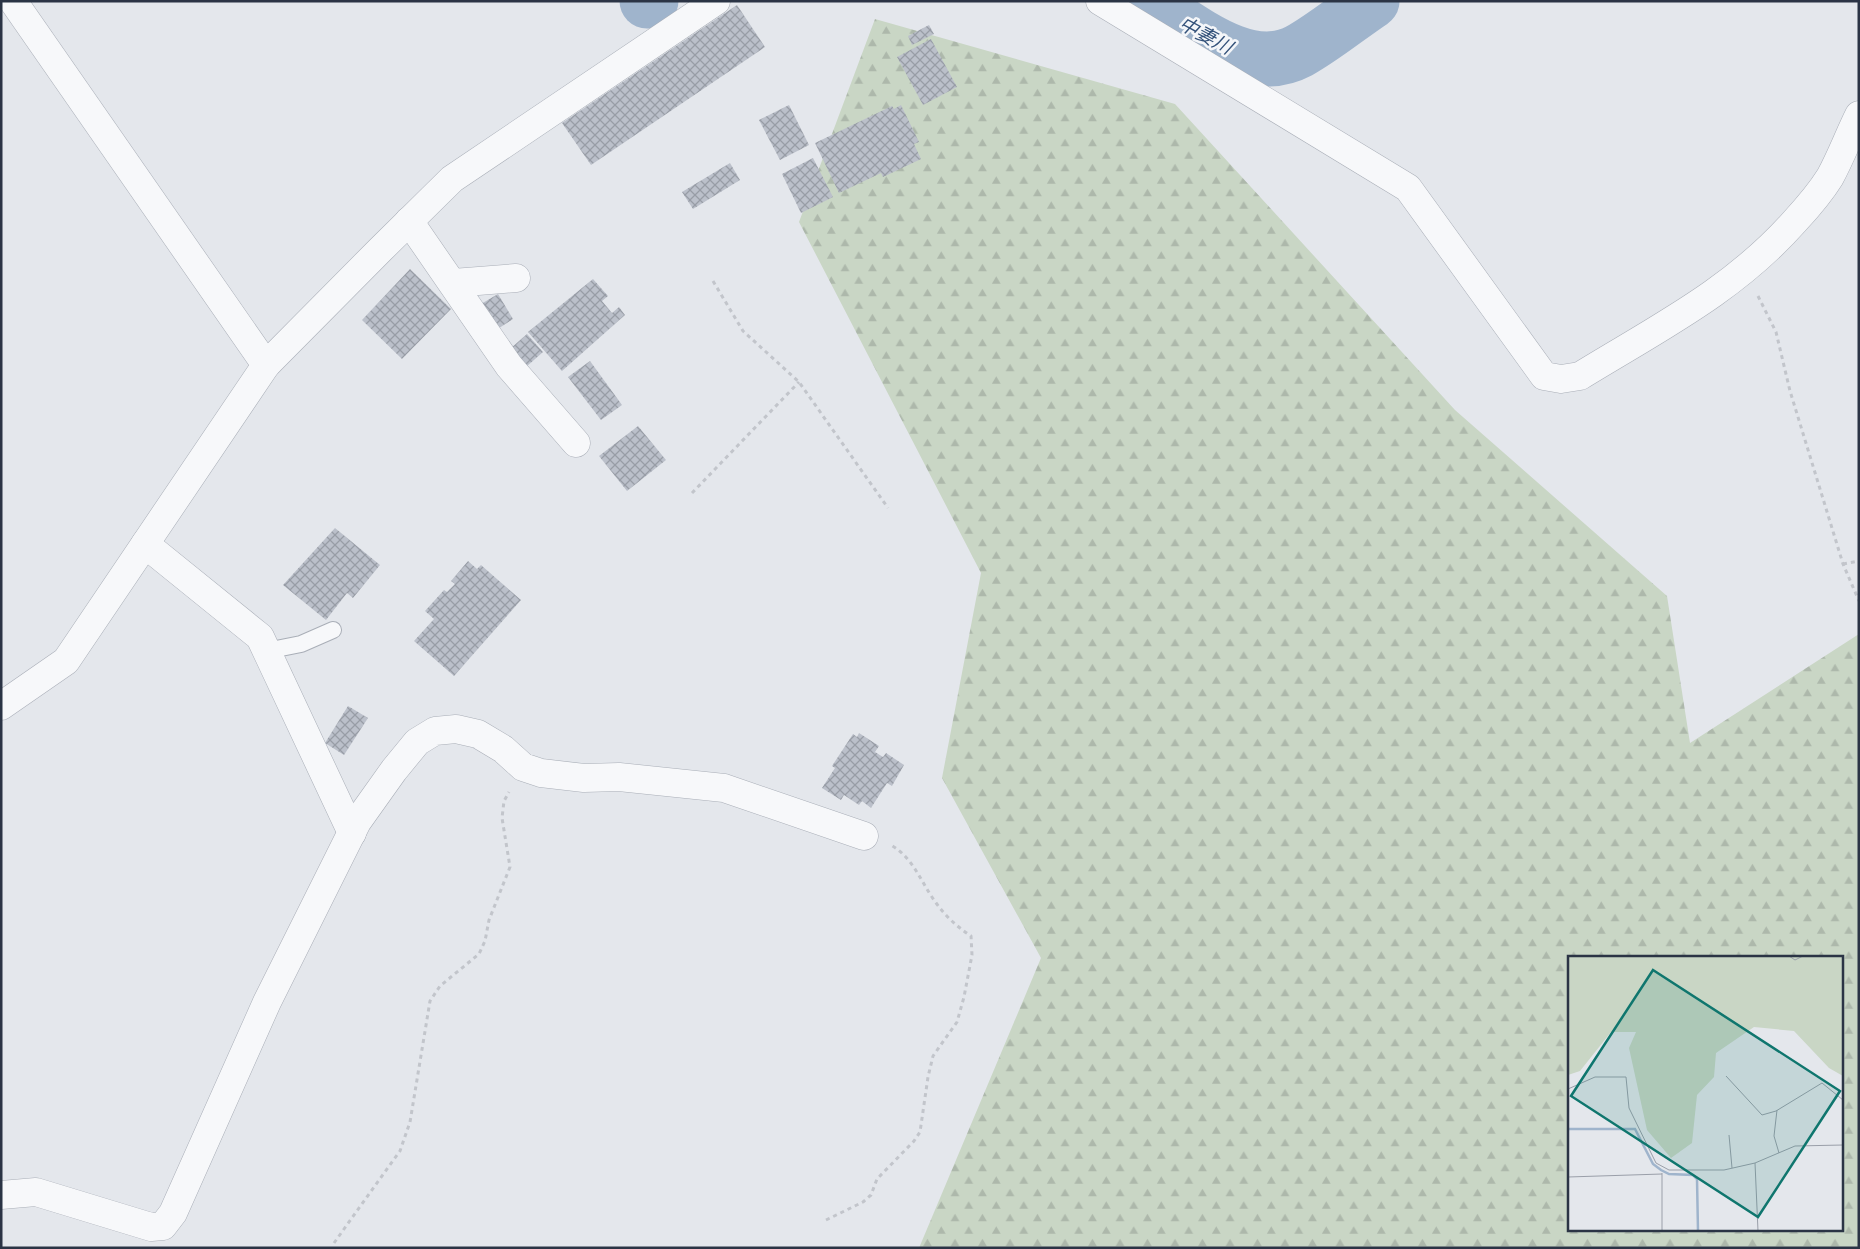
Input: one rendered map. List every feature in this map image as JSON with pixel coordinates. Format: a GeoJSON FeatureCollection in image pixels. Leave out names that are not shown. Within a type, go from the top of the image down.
{"type":"FeatureCollection","features":[{"type":"Feature","properties":{"kind":"street"},"geometry":{"type":"LineString","coordinates":[[12,1],[266,365]]}},
{"type":"Feature","properties":{"kind":"street"},"geometry":{"type":"LineString","coordinates":[[1,706],[66,662],[266,365],[452,178],[716,1]]}},
{"type":"Feature","properties":{"kind":"street"},"geometry":{"type":"LineString","coordinates":[[1100,1],[1408,188],[1544,376],[1561,379],[1580,376],[1719,291],[1745,271],[1780,239],[1809,206],[1829,177],[1859,115]]}},
{"type":"Feature","properties":{"kind":"street"},"geometry":{"type":"LineString","coordinates":[[409,221],[453,282],[509,366],[576,443]]}},
{"type":"Feature","properties":{"kind":"street"},"geometry":{"type":"LineString","coordinates":[[453,282],[516,278]]}},
{"type":"Feature","properties":{"kind":"street"},"geometry":{"type":"LineString","coordinates":[[145,544],[260,637],[352,833]]}},
{"type":"Feature","properties":{"kind":"street"},"geometry":{"type":"LineString","coordinates":[[1,1195],[36,1192],[151,1227],[163,1226],[173,1213],[267,1002],[352,833],[400,763],[417,742],[435,731],[456,729],[478,734],[503,749],[523,767],[541,773],[584,778],[619,777],[724,788],[864,836]]}},
{"type":"Feature","properties":{"kind":"lane"},"geometry":{"type":"LineString","coordinates":[[266,651],[301,644],[333,630]]}},
{"type":"Feature","properties":{"kind":"path"},"geometry":{"type":"LineString","coordinates":[[1745,271],[1776,332],[1790,391],[1843,564],[1859,602]]}},
{"type":"Feature","properties":{"kind":"path"},"geometry":{"type":"LineString","coordinates":[[713,281],[743,331],[799,382],[888,508]]}},
{"type":"Feature","properties":{"kind":"path"},"geometry":{"type":"LineString","coordinates":[[692,493],[799,382]]}},
{"type":"Feature","properties":{"kind":"path"},"geometry":{"type":"LineString","coordinates":[[1843,564],[1859,561]]}},
{"type":"Feature","properties":{"kind":"path"},"geometry":{"type":"LineString","coordinates":[[334,1243],[400,1151],[410,1122],[430,1001],[440,986],[479,954],[485,941],[489,920],[510,867],[502,818],[504,801],[523,767]]}},
{"type":"Feature","properties":{"kind":"path"},"geometry":{"type":"LineString","coordinates":[[826,1220],[863,1202],[871,1195],[877,1179],[914,1141],[920,1132],[933,1056],[957,1022],[972,955],[971,936],[957,927],[934,900],[910,859],[892,846],[864,836]]}},
{"type":"Feature","properties":{"kind":"green space"},"geometry":{"type":"Polygon","coordinates":[[[875,19],[1175,104],[1455,410],[1667,596],[1690,743],[1859,634],[1859,1248],[919,1248],[1041,958],[942,778],[981,573],[799,222],[875,19]]]}},
{"type":"Feature","properties":{"kind":"building"},"geometry":{"type":"Polygon","coordinates":[[[737,5],[765,47],[591,165],[562,123],[737,5]]]}},
{"type":"Feature","properties":{"kind":"building"},"geometry":{"type":"Polygon","coordinates":[[[929,25],[934,34],[912,45],[908,36],[929,25]]]}},
{"type":"Feature","properties":{"kind":"building"},"geometry":{"type":"Polygon","coordinates":[[[931,39],[957,87],[923,105],[897,57],[931,39]]]}},
{"type":"Feature","properties":{"kind":"building"},"geometry":{"type":"Polygon","coordinates":[[[789,105],[809,145],[780,160],[759,120],[789,105]]]}},
{"type":"Feature","properties":{"kind":"building"},"geometry":{"type":"Polygon","coordinates":[[[901,105],[919,142],[914,144],[921,159],[883,177],[881,173],[839,193],[815,143],[892,106],[894,109],[901,105]]]}},
{"type":"Feature","properties":{"kind":"building"},"geometry":{"type":"Polygon","coordinates":[[[813,158],[833,197],[801,213],[782,174],[813,158]]]}},
{"type":"Feature","properties":{"kind":"building"},"geometry":{"type":"Polygon","coordinates":[[[730,163],[740,180],[693,209],[682,192],[730,163]]]}},
{"type":"Feature","properties":{"kind":"building"},"geometry":{"type":"Polygon","coordinates":[[[410,269],[451,309],[402,359],[362,320],[410,269]]]}},
{"type":"Feature","properties":{"kind":"building"},"geometry":{"type":"Polygon","coordinates":[[[593,279],[608,296],[602,301],[612,313],[619,307],[625,315],[562,371],[528,332],[593,279]]]}},
{"type":"Feature","properties":{"kind":"building"},"geometry":{"type":"Polygon","coordinates":[[[498,294],[513,319],[496,330],[481,304],[498,294]]]}},
{"type":"Feature","properties":{"kind":"building"},"geometry":{"type":"Polygon","coordinates":[[[527,334],[543,352],[526,367],[510,349],[527,334]]]}},
{"type":"Feature","properties":{"kind":"building"},"geometry":{"type":"Polygon","coordinates":[[[590,361],[622,405],[601,420],[568,377],[590,361]]]}},
{"type":"Feature","properties":{"kind":"building"},"geometry":{"type":"Polygon","coordinates":[[[638,426],[666,460],[627,491],[599,456],[638,426]]]}},
{"type":"Feature","properties":{"kind":"building"},"geometry":{"type":"Polygon","coordinates":[[[335,528],[380,565],[353,598],[347,593],[326,620],[283,585],[335,528]]]}},
{"type":"Feature","properties":{"kind":"building"},"geometry":{"type":"Polygon","coordinates":[[[468,561],[477,569],[481,565],[521,600],[454,676],[414,641],[434,619],[425,611],[444,590],[447,592],[455,584],[451,581],[468,561]]]}},
{"type":"Feature","properties":{"kind":"building"},"geometry":{"type":"Polygon","coordinates":[[[348,706],[368,718],[344,755],[325,743],[348,706]]]}},
{"type":"Feature","properties":{"kind":"building"},"geometry":{"type":"Polygon","coordinates":[[[859,733],[879,746],[875,752],[883,757],[886,753],[904,765],[892,786],[887,783],[871,808],[862,801],[859,805],[844,795],[841,800],[822,788],[835,768],[832,766],[853,734],[857,737],[859,733]]]}},
{"type":"Feature","properties":{"kind":"waterway","name":"中妻川"},"geometry":{"type":"LineString","coordinates":[[1146,1],[1219,46],[1259,59],[1279,58],[1299,51],[1372,1]]}}]}
